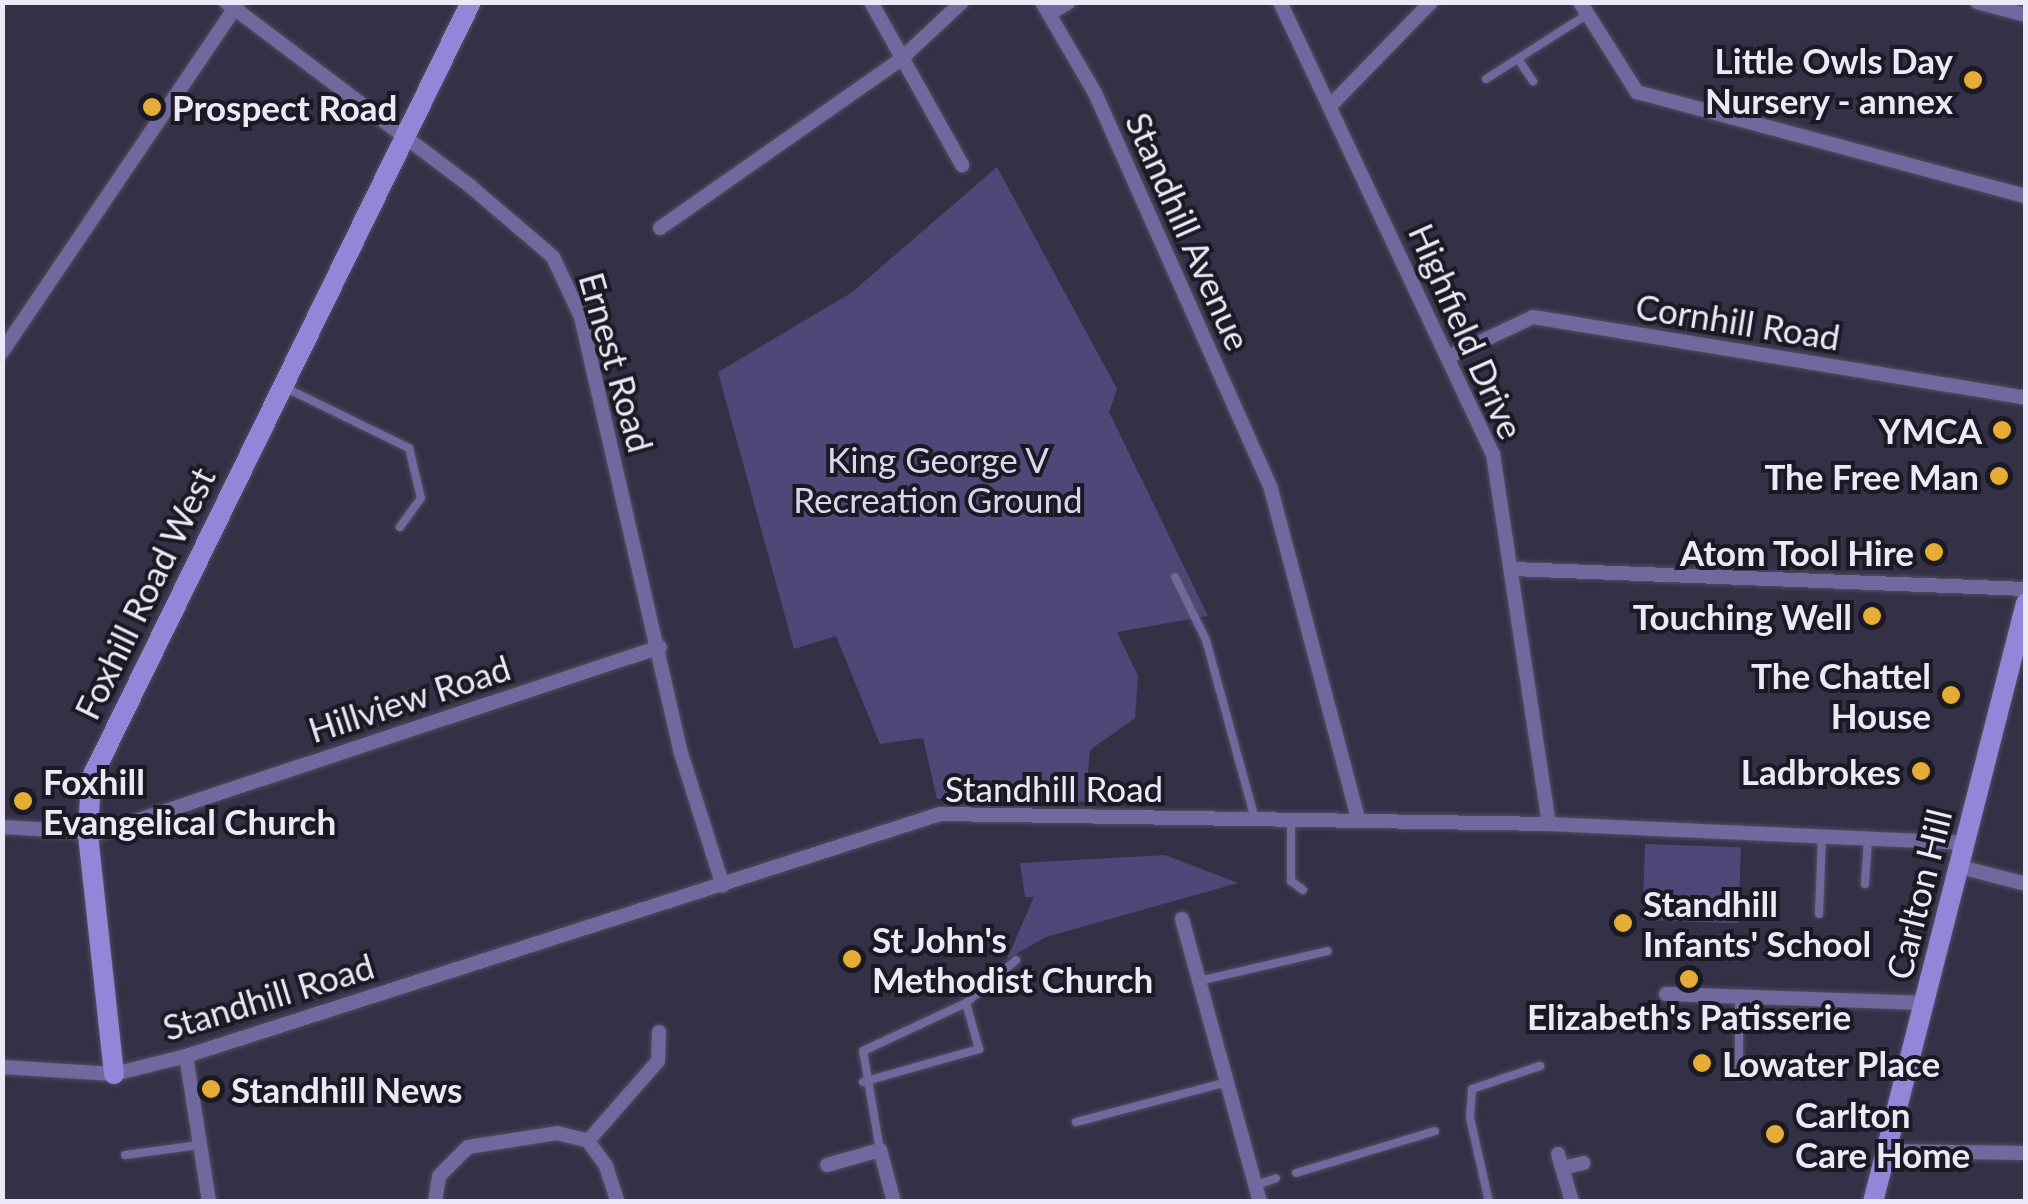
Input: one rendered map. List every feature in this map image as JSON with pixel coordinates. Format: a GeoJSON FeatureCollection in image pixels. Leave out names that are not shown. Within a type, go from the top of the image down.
{"type":"FeatureCollection","features":[{"type":"Feature","properties":{"kind":"street","name":"Foxhill Road West"},"geometry":{"type":"LineString","coordinates":[[114,1074],[88,834],[98,759],[471,2]]}},
{"type":"Feature","properties":{"kind":"street"},"geometry":{"type":"LineString","coordinates":[[871,2],[962,165]]}},
{"type":"Feature","properties":{"kind":"street"},"geometry":{"type":"LineString","coordinates":[[660,228],[900,60],[962,2]]}},
{"type":"Feature","properties":{"kind":"street"},"geometry":{"type":"LineString","coordinates":[[1046,8],[1069,2]]}},
{"type":"Feature","properties":{"kind":"street","name":"Highfield Drive"},"geometry":{"type":"LineString","coordinates":[[1280,2],[1492,454],[1513,569],[1549,824]]}},
{"type":"Feature","properties":{"kind":"street"},"geometry":{"type":"LineString","coordinates":[[1330,106],[1431,2]]}},
{"type":"Feature","properties":{"kind":"street"},"geometry":{"type":"LineString","coordinates":[[1977,2],[2026,15]]}},
{"type":"Feature","properties":{"kind":"street","name":"Ernest Road"},"geometry":{"type":"LineString","coordinates":[[233,5],[533,235],[570,288],[660,647],[681,753],[723,886]]}},
{"type":"Feature","properties":{"kind":"street"},"geometry":{"type":"LineString","coordinates":[[2,352],[233,5]]}},
{"type":"Feature","properties":{"kind":"street","name":"Standhill Avenue"},"geometry":{"type":"LineString","coordinates":[[1046,8],[1095,93],[1271,490],[1358,820]]}},
{"type":"Feature","properties":{"kind":"street"},"geometry":{"type":"LineString","coordinates":[[1584,8],[1637,92],[2026,196]]}},
{"type":"Feature","properties":{"kind":"street","name":"Cornhill Road"},"geometry":{"type":"LineString","coordinates":[[1448,357],[1533,318],[2026,398]]}},
{"type":"Feature","properties":{"kind":"street"},"geometry":{"type":"LineString","coordinates":[[1513,569],[2026,589]]}},
{"type":"Feature","properties":{"kind":"street","name":"Carlton Hill"},"geometry":{"type":"LineString","coordinates":[[1873,1202],[2026,603]]}},
{"type":"Feature","properties":{"kind":"street","name":"Hillview Road"},"geometry":{"type":"LineString","coordinates":[[2,827],[88,834],[660,647]]}},
{"type":"Feature","properties":{"kind":"street","name":"Standhill Road"},"geometry":{"type":"LineString","coordinates":[[2,1068],[114,1074],[186,1056],[940,814],[1549,824],[1966,843]]}},
{"type":"Feature","properties":{"kind":"street"},"geometry":{"type":"LineString","coordinates":[[1960,867],[2026,884]]}},
{"type":"Feature","properties":{"kind":"street"},"geometry":{"type":"LineString","coordinates":[[1182,920],[1260,1202]]}},
{"type":"Feature","properties":{"kind":"street"},"geometry":{"type":"LineString","coordinates":[[1666,994],[1924,1003]]}},
{"type":"Feature","properties":{"kind":"street"},"geometry":{"type":"LineString","coordinates":[[588,1141],[658,1061],[659,1032]]}},
{"type":"Feature","properties":{"kind":"street"},"geometry":{"type":"LineString","coordinates":[[186,1056],[209,1202]]}},
{"type":"Feature","properties":{"kind":"street"},"geometry":{"type":"LineString","coordinates":[[435,1202],[438,1176],[468,1147],[557,1133],[588,1141],[606,1166],[618,1202]]}},
{"type":"Feature","properties":{"kind":"street"},"geometry":{"type":"LineString","coordinates":[[827,1165],[880,1150],[894,1202]]}},
{"type":"Feature","properties":{"kind":"street"},"geometry":{"type":"LineString","coordinates":[[1885,1151],[2026,1153]]}},
{"type":"Feature","properties":{"kind":"street"},"geometry":{"type":"LineString","coordinates":[[1572,1202],[1559,1168],[1583,1163]]}},
{"type":"Feature","properties":{"kind":"lane"},"geometry":{"type":"LineString","coordinates":[[1486,79],[1584,8]]}},
{"type":"Feature","properties":{"kind":"lane"},"geometry":{"type":"LineString","coordinates":[[1518,59],[1533,80]]}},
{"type":"Feature","properties":{"kind":"lane"},"geometry":{"type":"LineString","coordinates":[[282,386],[409,448],[420,498],[400,527]]}},
{"type":"Feature","properties":{"kind":"lane"},"geometry":{"type":"LineString","coordinates":[[1175,577],[1206,640],[1255,819]]}},
{"type":"Feature","properties":{"kind":"lane"},"geometry":{"type":"LineString","coordinates":[[1291,819],[1291,881],[1302,890]]}},
{"type":"Feature","properties":{"kind":"lane"},"geometry":{"type":"LineString","coordinates":[[1819,914],[1822,836]]}},
{"type":"Feature","properties":{"kind":"lane"},"geometry":{"type":"LineString","coordinates":[[1865,884],[1868,838]]}},
{"type":"Feature","properties":{"kind":"lane"},"geometry":{"type":"LineString","coordinates":[[1199,981],[1328,951]]}},
{"type":"Feature","properties":{"kind":"lane"},"geometry":{"type":"LineString","coordinates":[[880,1150],[863,1082],[868,1044],[966,1004],[1016,960]]}},
{"type":"Feature","properties":{"kind":"lane"},"geometry":{"type":"LineString","coordinates":[[1738,1076],[1739,997]]}},
{"type":"Feature","properties":{"kind":"lane"},"geometry":{"type":"LineString","coordinates":[[863,1082],[979,1049],[966,1004]]}},
{"type":"Feature","properties":{"kind":"lane"},"geometry":{"type":"LineString","coordinates":[[1489,1202],[1470,1118],[1472,1088],[1540,1066]]}},
{"type":"Feature","properties":{"kind":"lane"},"geometry":{"type":"LineString","coordinates":[[1076,1122],[1228,1082]]}},
{"type":"Feature","properties":{"kind":"lane"},"geometry":{"type":"LineString","coordinates":[[1296,1173],[1435,1131]]}},
{"type":"Feature","properties":{"kind":"lane"},"geometry":{"type":"LineString","coordinates":[[124,1155],[201,1144]]}},
{"type":"Feature","properties":{"kind":"lane"},"geometry":{"type":"LineString","coordinates":[[1256,1185],[1276,1178]]}},
{"type":"Feature","properties":{"kind":"green space","name":"King George V Recreation Ground"},"geometry":{"type":"Polygon","coordinates":[[[997,167],[1117,389],[1109,412],[1208,616],[1117,632],[1138,676],[1135,718],[1090,750],[1085,802],[937,799],[923,738],[880,744],[836,636],[794,649],[718,372],[851,293],[997,167]]]}},
{"type":"Feature","properties":{"kind":"green space"},"geometry":{"type":"Polygon","coordinates":[[[1645,844],[1741,847],[1738,923],[1642,920],[1645,844]]]}},
{"type":"Feature","properties":{"kind":"green space"},"geometry":{"type":"Polygon","coordinates":[[[1165,855],[1238,883],[1046,937],[1007,959],[1034,897],[1025,897],[1020,863],[1165,855]]]}},
{"type":"Feature","properties":{"kind":"place","name":"Little Owls Day Nursery - annex"},"geometry":{"type":"Point","coordinates":[1973,80]}},
{"type":"Feature","properties":{"kind":"place","name":"Prospect Road"},"geometry":{"type":"Point","coordinates":[152,107]}},
{"type":"Feature","properties":{"kind":"place","name":"YMCA"},"geometry":{"type":"Point","coordinates":[2002,430]}},
{"type":"Feature","properties":{"kind":"place","name":"The Free Man"},"geometry":{"type":"Point","coordinates":[1999,476]}},
{"type":"Feature","properties":{"kind":"place","name":"Atom Tool Hire"},"geometry":{"type":"Point","coordinates":[1934,552]}},
{"type":"Feature","properties":{"kind":"place","name":"Touching Well"},"geometry":{"type":"Point","coordinates":[1872,616]}},
{"type":"Feature","properties":{"kind":"place","name":"The Chattel House"},"geometry":{"type":"Point","coordinates":[1951,695]}},
{"type":"Feature","properties":{"kind":"place","name":"Ladbrokes"},"geometry":{"type":"Point","coordinates":[1921,771]}},
{"type":"Feature","properties":{"kind":"place","name":"Foxhill Evangelical Church"},"geometry":{"type":"Point","coordinates":[23,801]}},
{"type":"Feature","properties":{"kind":"place","name":"Standhill Infants' School"},"geometry":{"type":"Point","coordinates":[1623,923]}},
{"type":"Feature","properties":{"kind":"place","name":"St John's Methodist Church"},"geometry":{"type":"Point","coordinates":[852,959]}},
{"type":"Feature","properties":{"kind":"place","name":"Elizabeth's Patisserie"},"geometry":{"type":"Point","coordinates":[1689,979]}},
{"type":"Feature","properties":{"kind":"place","name":"Lowater Place"},"geometry":{"type":"Point","coordinates":[1702,1063]}},
{"type":"Feature","properties":{"kind":"place","name":"Standhill News"},"geometry":{"type":"Point","coordinates":[211,1089]}},
{"type":"Feature","properties":{"kind":"place","name":"Carlton Care Home"},"geometry":{"type":"Point","coordinates":[1775,1134]}}]}
